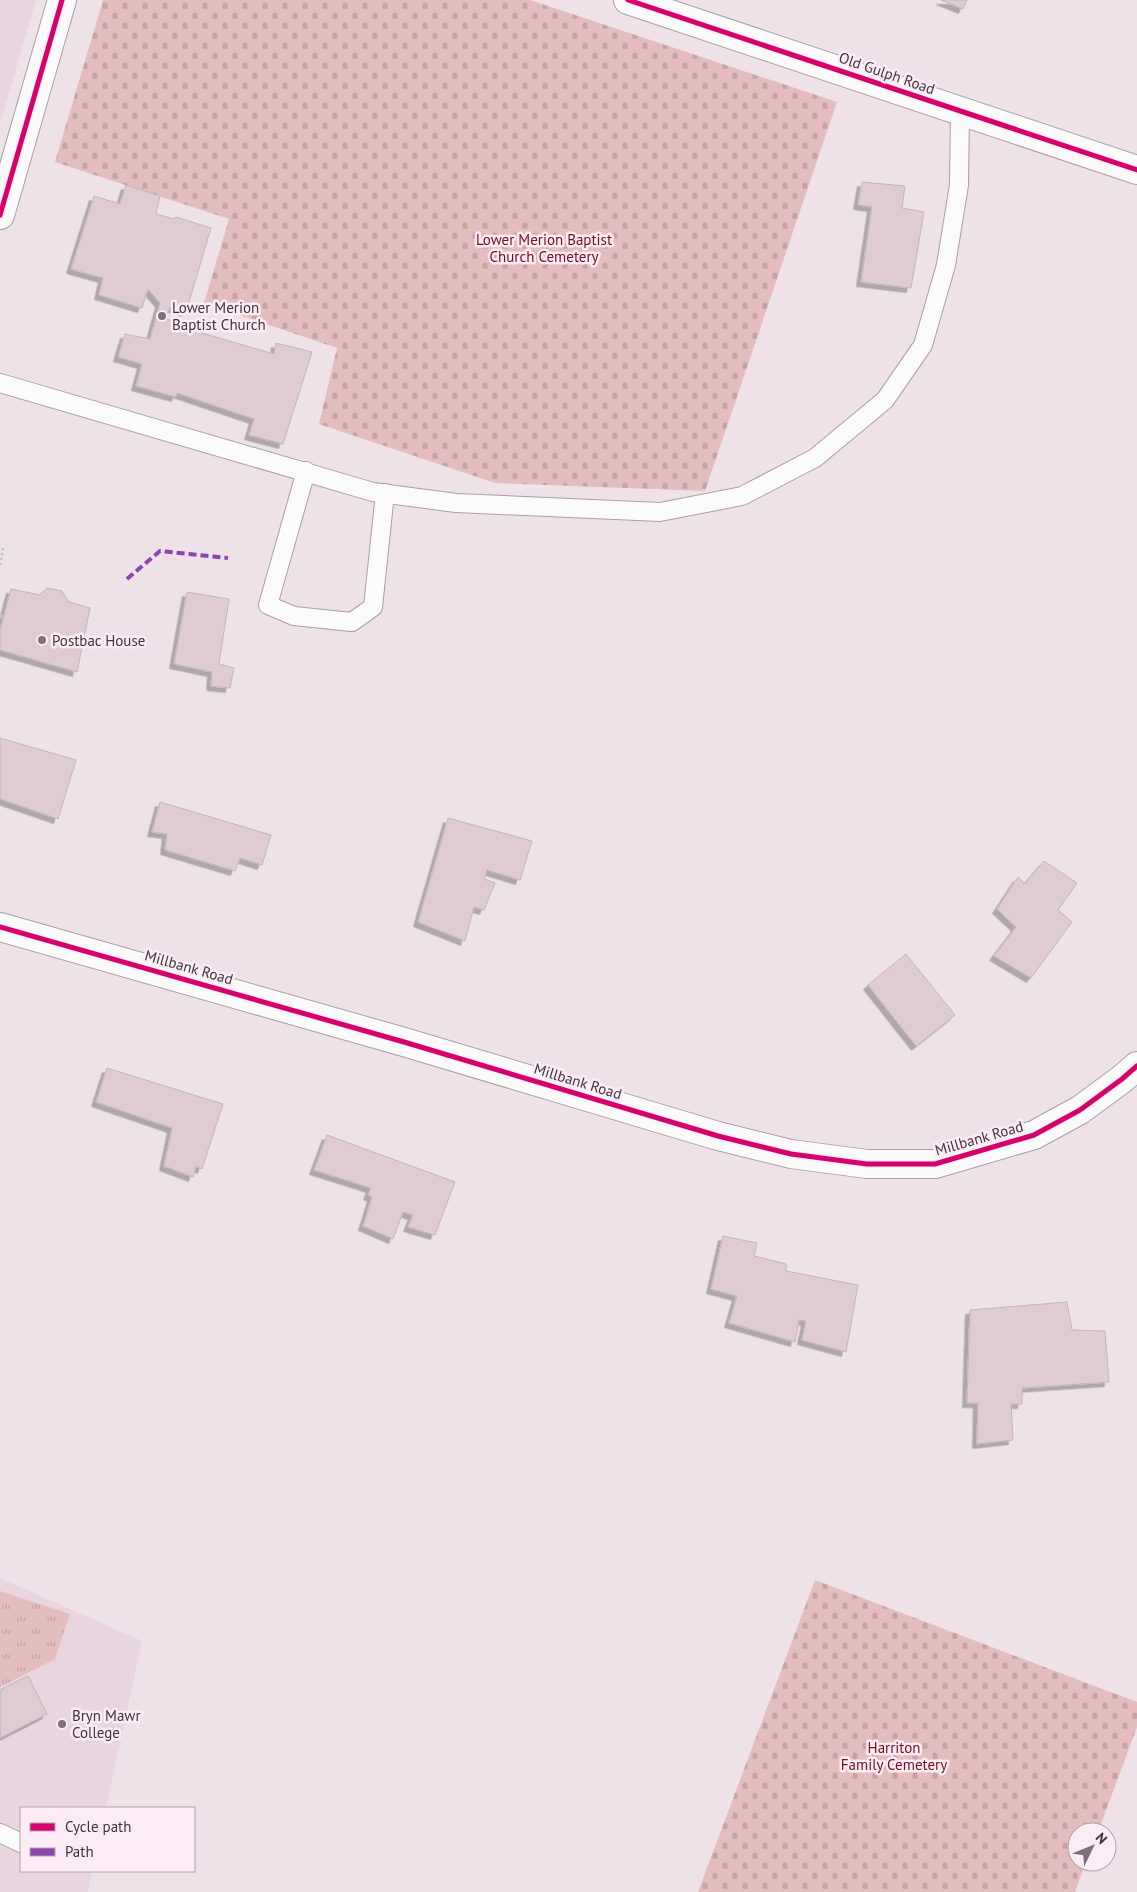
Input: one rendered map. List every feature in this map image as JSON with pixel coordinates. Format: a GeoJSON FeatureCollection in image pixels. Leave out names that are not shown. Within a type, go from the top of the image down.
{"type":"FeatureCollection","features":[{"type":"Feature","properties":{"kind":"street"},"geometry":{"type":"LineString","coordinates":[[0,214],[62,0]]}},
{"type":"Feature","properties":{"kind":"street","name":"Old Gulph Road"},"geometry":{"type":"LineString","coordinates":[[628,0],[1137,170]]}},
{"type":"Feature","properties":{"kind":"street","name":"Millbank Road"},"geometry":{"type":"LineString","coordinates":[[0,926],[404,1042],[718,1136],[791,1154],[867,1164],[936,1164],[1034,1135],[1080,1110],[1137,1066]]}},
{"type":"Feature","properties":{"kind":"lane"},"geometry":{"type":"LineString","coordinates":[[0,384],[76,404],[217,448],[306,471],[373,492],[456,503],[660,512],[742,496],[815,458],[885,400],[923,344],[946,264],[959,185],[960,111]]}},
{"type":"Feature","properties":{"kind":"lane"},"geometry":{"type":"LineString","coordinates":[[306,471],[268,605],[294,616],[352,622],[373,607],[385,493]]}},
{"type":"Feature","properties":{"kind":"lane"},"geometry":{"type":"LineString","coordinates":[[0,1833],[20,1843]]}},
{"type":"Feature","properties":{"kind":"path"},"geometry":{"type":"LineString","coordinates":[[0,565],[3,548]]}},
{"type":"Feature","properties":{"kind":"shaded area"},"geometry":{"type":"Polygon","coordinates":[[[0,0],[36,0],[0,124],[0,0]]]}},
{"type":"Feature","properties":{"kind":"shaded area","name":"Bryn Mawr College"},"geometry":{"type":"Polygon","coordinates":[[[0,1578],[142,1641],[106,1807],[20,1807],[20,1872],[92,1872],[88,1892],[0,1892],[0,1578]]]}},
{"type":"Feature","properties":{"kind":"green space","name":"Lower Merion Baptist Church Cemetery"},"geometry":{"type":"Polygon","coordinates":[[[103,0],[530,0],[837,102],[705,491],[495,483],[319,424],[337,348],[204,303],[229,219],[55,162],[103,0]]]}},
{"type":"Feature","properties":{"kind":"green space","name":"Harriton Family Cemetery"},"geometry":{"type":"Polygon","coordinates":[[[815,1580],[1137,1702],[1137,1727],[1102,1822],[1067,1822],[1067,1872],[1082,1872],[1075,1892],[698,1892],[815,1580]]]}},
{"type":"Feature","properties":{"kind":"green space"},"geometry":{"type":"Polygon","coordinates":[[[0,1591],[70,1614],[55,1659],[0,1687],[0,1591]]]}},
{"type":"Feature","properties":{"kind":"building"},"geometry":{"type":"Polygon","coordinates":[[[941,0],[967,0],[963,9],[941,0]]]}},
{"type":"Feature","properties":{"kind":"building"},"geometry":{"type":"Polygon","coordinates":[[[862,182],[905,186],[902,208],[924,212],[911,288],[861,282],[872,207],[858,205],[862,182]]]}},
{"type":"Feature","properties":{"kind":"building","name":"Lower Merion Baptist Church"},"geometry":{"type":"Polygon","coordinates":[[[126,185],[160,196],[156,214],[174,219],[176,217],[211,228],[186,312],[170,307],[166,319],[203,329],[202,333],[274,354],[276,343],[312,352],[283,444],[249,435],[254,419],[177,393],[176,397],[136,386],[142,364],[118,357],[125,334],[150,339],[160,303],[148,289],[142,308],[99,295],[103,278],[71,269],[94,196],[120,204],[126,185]]]}},
{"type":"Feature","properties":{"kind":"building","name":"Postbac House"},"geometry":{"type":"Polygon","coordinates":[[[47,588],[62,591],[69,602],[90,608],[77,672],[0,650],[0,630],[11,589],[40,595],[47,588]]]}},
{"type":"Feature","properties":{"kind":"building"},"geometry":{"type":"Polygon","coordinates":[[[187,592],[229,599],[219,664],[234,668],[230,688],[211,686],[212,672],[174,664],[187,592]]]}},
{"type":"Feature","properties":{"kind":"building"},"geometry":{"type":"Polygon","coordinates":[[[0,738],[76,760],[58,819],[0,799],[0,738]]]}},
{"type":"Feature","properties":{"kind":"building"},"geometry":{"type":"Polygon","coordinates":[[[160,802],[271,835],[262,865],[240,858],[235,871],[165,850],[167,834],[152,832],[160,802]]]}},
{"type":"Feature","properties":{"kind":"building"},"geometry":{"type":"Polygon","coordinates":[[[448,818],[532,841],[520,880],[487,870],[484,879],[495,883],[484,910],[474,907],[465,941],[418,922],[448,818]]]}},
{"type":"Feature","properties":{"kind":"building"},"geometry":{"type":"Polygon","coordinates":[[[1044,861],[1077,883],[1058,910],[1072,922],[1031,978],[994,956],[1016,927],[997,909],[1018,877],[1025,884],[1044,861]]]}},
{"type":"Feature","properties":{"kind":"building"},"geometry":{"type":"Polygon","coordinates":[[[906,954],[955,1015],[916,1046],[868,985],[906,954]]]}},
{"type":"Feature","properties":{"kind":"building"},"geometry":{"type":"Polygon","coordinates":[[[107,1068],[223,1104],[202,1169],[196,1166],[193,1177],[164,1166],[172,1128],[96,1102],[107,1068]]]}},
{"type":"Feature","properties":{"kind":"building"},"geometry":{"type":"Polygon","coordinates":[[[327,1135],[455,1182],[435,1235],[408,1227],[413,1215],[403,1212],[393,1239],[363,1226],[372,1197],[368,1195],[371,1188],[314,1170],[327,1135]]]}},
{"type":"Feature","properties":{"kind":"building"},"geometry":{"type":"Polygon","coordinates":[[[723,1236],[757,1243],[754,1256],[786,1264],[786,1271],[858,1285],[846,1352],[802,1340],[806,1321],[799,1320],[795,1342],[729,1323],[737,1296],[711,1289],[723,1236]]]}},
{"type":"Feature","properties":{"kind":"building"},"geometry":{"type":"Polygon","coordinates":[[[1067,1302],[1072,1330],[1105,1331],[1109,1382],[1022,1388],[1022,1404],[1011,1404],[1013,1440],[977,1444],[978,1403],[967,1403],[970,1310],[1067,1302]]]}},
{"type":"Feature","properties":{"kind":"building"},"geometry":{"type":"Polygon","coordinates":[[[28,1676],[47,1714],[0,1738],[0,1690],[28,1676]]]}},
{"type":"Feature","properties":{"kind":"marked path"},"geometry":{"type":"LineString","coordinates":[[127,579],[160,551],[228,558]]}},
{"type":"Feature","properties":{"kind":"cycle path"},"geometry":{"type":"LineString","coordinates":[[0,215],[62,0]]}},
{"type":"Feature","properties":{"kind":"cycle path"},"geometry":{"type":"LineString","coordinates":[[628,0],[1137,170]]}},
{"type":"Feature","properties":{"kind":"cycle path"},"geometry":{"type":"LineString","coordinates":[[0,927],[404,1042],[718,1136],[791,1154],[867,1164],[935,1164],[1034,1135],[1080,1110],[1137,1066]]}},
{"type":"Feature","properties":{"kind":"place","name":"Lower Merion Baptist Church"},"geometry":{"type":"Point","coordinates":[162,316]}},
{"type":"Feature","properties":{"kind":"place","name":"Postbac House"},"geometry":{"type":"Point","coordinates":[42,640]}},
{"type":"Feature","properties":{"kind":"place","name":"Bryn Mawr College"},"geometry":{"type":"Point","coordinates":[62,1724]}}]}
